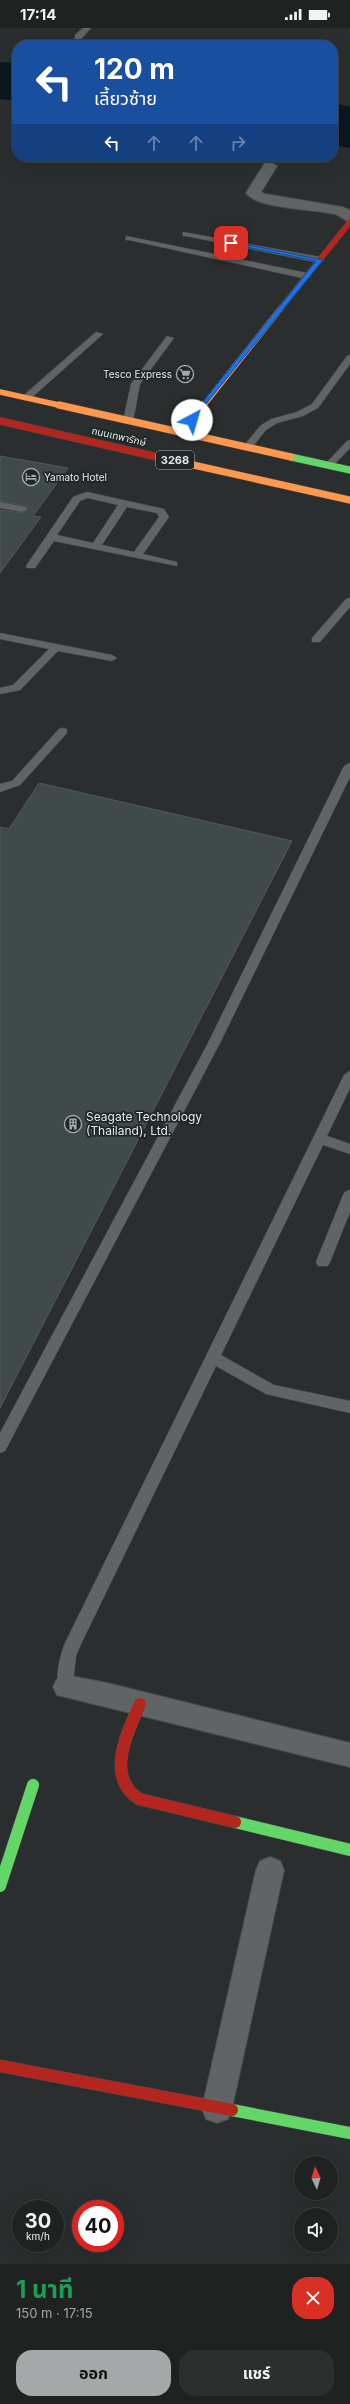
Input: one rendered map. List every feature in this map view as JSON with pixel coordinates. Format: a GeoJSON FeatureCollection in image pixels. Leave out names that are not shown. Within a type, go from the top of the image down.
{"type":"FeatureCollection","features":[{"type":"Feature","properties":{"kind":"street"},"geometry":{"type":"LineString","coordinates":[[270,166],[253,193],[261,198],[336,210],[348,214],[350,218]]}},
{"type":"Feature","properties":{"kind":"street"},"geometry":{"type":"LineString","coordinates":[[181,433],[320,260],[347,229]]}},
{"type":"Feature","properties":{"kind":"street","name":"ถนนเทพารักษ์"},"geometry":{"type":"LineString","coordinates":[[0,392],[181,433],[246,451],[350,470]]}},
{"type":"Feature","properties":{"kind":"street","name":"ถนนเทพารักษ์"},"geometry":{"type":"LineString","coordinates":[[0,421],[236,470],[350,500]]}},
{"type":"Feature","properties":{"kind":"street"},"geometry":{"type":"LineString","coordinates":[[66,1687],[350,1755]]}},
{"type":"Feature","properties":{"kind":"street"},"geometry":{"type":"LineString","coordinates":[[140,1704],[130,1729],[120,1769],[127,1790],[139,1799],[350,1850]]}},
{"type":"Feature","properties":{"kind":"street"},"geometry":{"type":"LineString","coordinates":[[0,1886],[34,1785]]}},
{"type":"Feature","properties":{"kind":"street"},"geometry":{"type":"LineString","coordinates":[[218,2108],[270,1870]]}},
{"type":"Feature","properties":{"kind":"street"},"geometry":{"type":"LineString","coordinates":[[0,2066],[350,2133]]}},
{"type":"Feature","properties":{"kind":"lane"},"geometry":{"type":"LineString","coordinates":[[78,37],[87,28]]}},
{"type":"Feature","properties":{"kind":"lane"},"geometry":{"type":"LineString","coordinates":[[186,234],[320,260]]}},
{"type":"Feature","properties":{"kind":"lane"},"geometry":{"type":"LineString","coordinates":[[129,238],[307,276]]}},
{"type":"Feature","properties":{"kind":"lane"},"geometry":{"type":"LineString","coordinates":[[26,398],[99,334]]}},
{"type":"Feature","properties":{"kind":"lane"},"geometry":{"type":"LineString","coordinates":[[128,421],[136,384],[170,338]]}},
{"type":"Feature","properties":{"kind":"lane"},"geometry":{"type":"LineString","coordinates":[[246,451],[263,428],[274,421],[300,414],[315,406],[350,358]]}},
{"type":"Feature","properties":{"kind":"lane"},"geometry":{"type":"LineString","coordinates":[[329,465],[350,443]]}},
{"type":"Feature","properties":{"kind":"lane"},"geometry":{"type":"LineString","coordinates":[[31,566],[76,498],[87,495],[156,509],[164,514],[164,517],[137,556]]}},
{"type":"Feature","properties":{"kind":"lane"},"geometry":{"type":"LineString","coordinates":[[96,547],[125,502]]}},
{"type":"Feature","properties":{"kind":"lane"},"geometry":{"type":"LineString","coordinates":[[0,504],[22,509]]}},
{"type":"Feature","properties":{"kind":"lane"},"geometry":{"type":"LineString","coordinates":[[51,536],[173,564]]}},
{"type":"Feature","properties":{"kind":"lane"},"geometry":{"type":"LineString","coordinates":[[316,640],[350,601]]}},
{"type":"Feature","properties":{"kind":"lane"},"geometry":{"type":"LineString","coordinates":[[0,636],[112,658]]}},
{"type":"Feature","properties":{"kind":"lane"},"geometry":{"type":"LineString","coordinates":[[0,691],[16,688],[56,647]]}},
{"type":"Feature","properties":{"kind":"lane"},"geometry":{"type":"LineString","coordinates":[[0,788],[16,783],[63,730]]}},
{"type":"Feature","properties":{"kind":"lane"},"geometry":{"type":"LineString","coordinates":[[0,1447],[214,1042],[350,766]]}},
{"type":"Feature","properties":{"kind":"lane"},"geometry":{"type":"LineString","coordinates":[[66,1687],[68,1654],[74,1638],[81,1629],[214,1358],[350,1075]]}},
{"type":"Feature","properties":{"kind":"lane"},"geometry":{"type":"LineString","coordinates":[[320,1139],[350,1149]]}},
{"type":"Feature","properties":{"kind":"lane"},"geometry":{"type":"LineString","coordinates":[[323,1262],[350,1195]]}},
{"type":"Feature","properties":{"kind":"lane"},"geometry":{"type":"LineString","coordinates":[[214,1358],[271,1390],[350,1407]]}},
{"type":"Feature","properties":{"kind":"shaded area"},"geometry":{"type":"Polygon","coordinates":[[[0,62],[12,63],[12,100],[0,99],[0,62]]]}},
{"type":"Feature","properties":{"kind":"shaded area"},"geometry":{"type":"Polygon","coordinates":[[[338,104],[350,107],[350,148],[338,146],[338,104]]]}},
{"type":"Feature","properties":{"kind":"building"},"geometry":{"type":"Polygon","coordinates":[[[0,456],[68,468],[33,516],[41,517],[0,573],[0,510],[22,513],[28,509],[25,506],[0,501],[0,456]]]}},
{"type":"Feature","properties":{"kind":"building","name":"Seagate Technology (Thailand), Ltd."},"geometry":{"type":"Polygon","coordinates":[[[39,783],[292,841],[0,1408],[0,827],[9,829],[39,783]]]}},
{"type":"Feature","properties":{"kind":"traffic: fast"},"geometry":{"type":"LineString","coordinates":[[291,457],[350,470]]}},
{"type":"Feature","properties":{"kind":"traffic: fast"},"geometry":{"type":"LineString","coordinates":[[0,1886],[33,1785]]}},
{"type":"Feature","properties":{"kind":"traffic: fast"},"geometry":{"type":"LineString","coordinates":[[235,1822],[350,1850]]}},
{"type":"Feature","properties":{"kind":"traffic: fast"},"geometry":{"type":"LineString","coordinates":[[232,2110],[350,2133]]}},
{"type":"Feature","properties":{"kind":"traffic: slow"},"geometry":{"type":"LineString","coordinates":[[181,433],[281,308]]}},
{"type":"Feature","properties":{"kind":"traffic: slow"},"geometry":{"type":"LineString","coordinates":[[0,392],[291,457]]}},
{"type":"Feature","properties":{"kind":"traffic: slow"},"geometry":{"type":"LineString","coordinates":[[162,458],[350,500]]}},
{"type":"Feature","properties":{"kind":"traffic: jam"},"geometry":{"type":"LineString","coordinates":[[281,308],[350,222]]}},
{"type":"Feature","properties":{"kind":"traffic: jam"},"geometry":{"type":"LineString","coordinates":[[0,421],[162,458]]}},
{"type":"Feature","properties":{"kind":"traffic: jam"},"geometry":{"type":"LineString","coordinates":[[140,1704],[127,1735],[121,1758],[123,1780],[128,1791],[139,1799],[235,1822]]}},
{"type":"Feature","properties":{"kind":"traffic: jam"},"geometry":{"type":"LineString","coordinates":[[0,2066],[232,2110]]}},
{"type":"Feature","properties":{"kind":"place","name":"Tesco Express"},"geometry":{"type":"Point","coordinates":[185,374]}},
{"type":"Feature","properties":{"kind":"place","name":"Yamato Hotel"},"geometry":{"type":"Point","coordinates":[31,477]}},
{"type":"Feature","properties":{"kind":"place","name":"Seagate Technology (Thailand), Ltd."},"geometry":{"type":"Point","coordinates":[73,1124]}},
{"type":"Feature","properties":{"kind":"route"},"geometry":{"type":"LineString","coordinates":[[192,420],[320,260],[231,243]]}}]}
